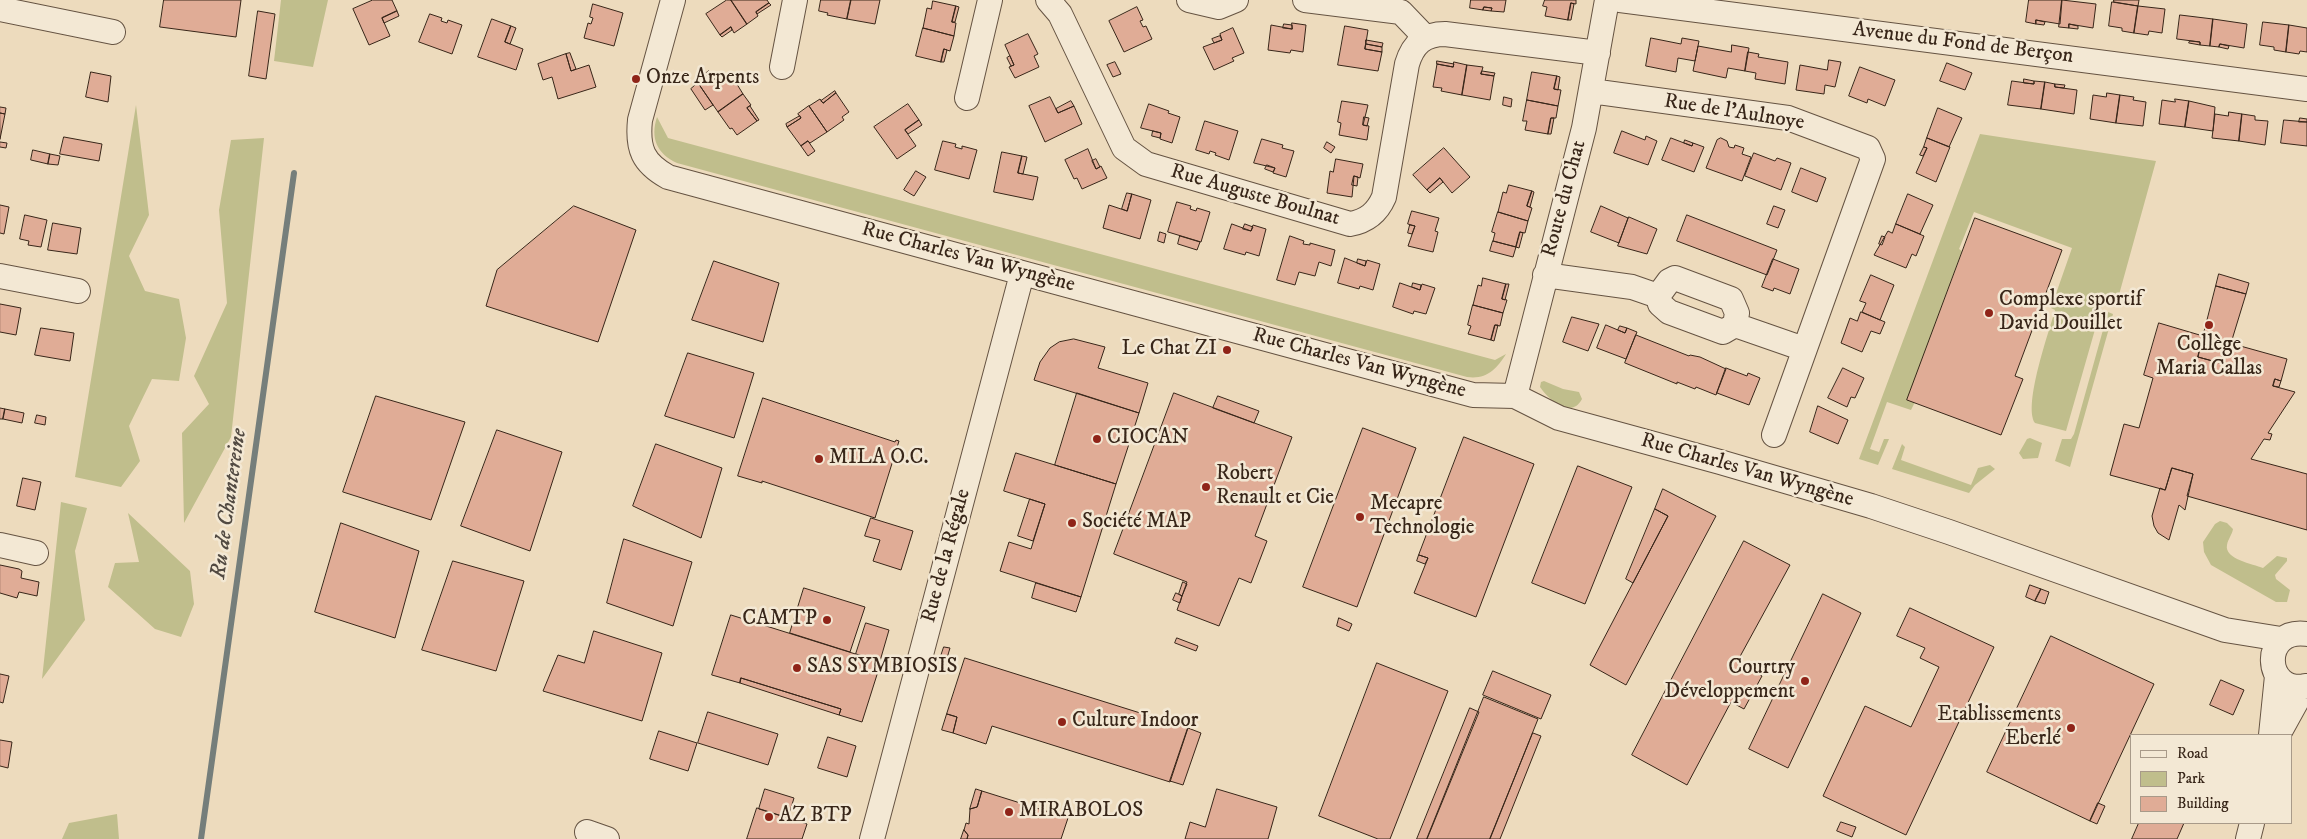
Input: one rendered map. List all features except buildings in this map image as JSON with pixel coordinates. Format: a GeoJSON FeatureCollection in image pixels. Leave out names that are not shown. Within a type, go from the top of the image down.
{"type":"FeatureCollection","features":[{"type":"Feature","properties":{"kind":"street","name":"Rue Charles Van Wyngène"},"geometry":{"type":"LineString","coordinates":[[672,0],[640,120],[639,143],[651,166],[668,177],[1473,395],[1515,396],[1559,418],[1871,506],[2225,630],[2281,640]]}},
{"type":"Feature","properties":{"kind":"street"},"geometry":{"type":"LineString","coordinates":[[782,67],[795,0]]}},
{"type":"Feature","properties":{"kind":"street"},"geometry":{"type":"LineString","coordinates":[[967,98],[990,0]]}},
{"type":"Feature","properties":{"kind":"street","name":"Rue Auguste Boulnat"},"geometry":{"type":"LineString","coordinates":[[1048,0],[1060,14],[1124,148],[1138,160],[1229,190],[1350,224],[1359,222],[1374,214],[1384,197],[1407,64],[1415,46],[1425,37]]}},
{"type":"Feature","properties":{"kind":"street"},"geometry":{"type":"LineString","coordinates":[[1189,0],[1219,7],[1236,0]]}},
{"type":"Feature","properties":{"kind":"street"},"geometry":{"type":"LineString","coordinates":[[1305,0],[1401,12],[1425,37],[1434,34],[1445,34],[1598,53]]}},
{"type":"Feature","properties":{"kind":"street","name":"Route du Chat"},"geometry":{"type":"LineString","coordinates":[[1515,396],[1584,128],[1607,0]]}},
{"type":"Feature","properties":{"kind":"street","name":"Avenue du Fond de Berçon"},"geometry":{"type":"LineString","coordinates":[[1620,0],[2307,89]]}},
{"type":"Feature","properties":{"kind":"street"},"geometry":{"type":"LineString","coordinates":[[0,9],[113,32]]}},
{"type":"Feature","properties":{"kind":"street","name":"Rue de l'Aulnoye"},"geometry":{"type":"LineString","coordinates":[[1591,92],[1788,118],[1868,148],[1873,159],[1774,436]]}},
{"type":"Feature","properties":{"kind":"street","name":"Rue de la Régale"},"geometry":{"type":"LineString","coordinates":[[872,839],[1022,274]]}},
{"type":"Feature","properties":{"kind":"street"},"geometry":{"type":"LineString","coordinates":[[1545,275],[1632,287],[1658,296]]}},
{"type":"Feature","properties":{"kind":"street"},"geometry":{"type":"LineString","coordinates":[[0,276],[78,292]]}},
{"type":"Feature","properties":{"kind":"street"},"geometry":{"type":"LineString","coordinates":[[1658,296],[1669,281],[1675,278],[1731,299],[1737,313],[1736,325]]}},
{"type":"Feature","properties":{"kind":"street"},"geometry":{"type":"LineString","coordinates":[[1658,296],[1660,304],[1669,312],[1723,332],[1736,325],[1804,350]]}},
{"type":"Feature","properties":{"kind":"street"},"geometry":{"type":"LineString","coordinates":[[0,545],[36,553]]}},
{"type":"Feature","properties":{"kind":"street","name":"Rue Charles Van Wyngène"},"geometry":{"type":"LineString","coordinates":[[2225,630],[2275,669],[2290,685],[2306,686]]}},
{"type":"Feature","properties":{"kind":"street"},"geometry":{"type":"LineString","coordinates":[[2271,734],[2275,669],[2272,655],[2281,640],[2288,634],[2307,634]]}},
{"type":"Feature","properties":{"kind":"street"},"geometry":{"type":"LineString","coordinates":[[2279,734],[2306,686]]}},
{"type":"Feature","properties":{"kind":"street"},"geometry":{"type":"LineString","coordinates":[[2248,839],[2252,824]]}},
{"type":"Feature","properties":{"kind":"green space"},"geometry":{"type":"Polygon","coordinates":[[[281,0],[328,0],[313,67],[274,61],[281,0]]]}},
{"type":"Feature","properties":{"kind":"green space"},"geometry":{"type":"Polygon","coordinates":[[[136,105],[149,215],[129,256],[145,291],[179,299],[186,338],[179,381],[152,379],[129,426],[140,461],[121,487],[75,477],[136,105]]]}},
{"type":"Feature","properties":{"kind":"green space"},"geometry":{"type":"Polygon","coordinates":[[[657,117],[668,138],[1495,360],[1506,354],[1495,369],[1485,375],[1467,377],[677,163],[664,155],[657,144],[654,132],[657,117]]]}},
{"type":"Feature","properties":{"kind":"green space"},"geometry":{"type":"Polygon","coordinates":[[[1980,134],[2156,161],[2117,302],[2104,298],[2066,431],[2035,423],[2032,414],[2034,385],[2055,310],[2051,308],[2072,248],[1974,212],[1959,249],[1962,251],[1908,399],[1915,402],[1911,410],[1887,402],[1870,449],[1879,452],[1884,439],[1889,439],[1878,465],[1859,459],[1980,134]]]}},
{"type":"Feature","properties":{"kind":"green space"},"geometry":{"type":"Polygon","coordinates":[[[264,138],[231,437],[184,523],[182,433],[209,404],[194,376],[227,303],[219,210],[231,140],[264,138]]]}},
{"type":"Feature","properties":{"kind":"green space"},"geometry":{"type":"Polygon","coordinates":[[[2108,312],[2113,314],[2070,467],[2055,461],[2062,439],[2071,439],[2074,434],[2108,312]]]}},
{"type":"Feature","properties":{"kind":"green space"},"geometry":{"type":"Polygon","coordinates":[[[1544,381],[1563,389],[1579,392],[1582,399],[1572,408],[1566,408],[1548,397],[1540,387],[1541,382],[1544,381]]]}},
{"type":"Feature","properties":{"kind":"green space"},"geometry":{"type":"Polygon","coordinates":[[[2030,438],[2042,443],[2038,458],[2023,459],[2019,453],[2027,439],[2030,438]]]}},
{"type":"Feature","properties":{"kind":"green space"},"geometry":{"type":"Polygon","coordinates":[[[1902,444],[1905,447],[1901,460],[1971,485],[1978,468],[1990,465],[1995,469],[1975,485],[1969,493],[1892,469],[1902,444]]]}},
{"type":"Feature","properties":{"kind":"green space"},"geometry":{"type":"Polygon","coordinates":[[[61,502],[87,508],[75,551],[85,620],[42,679],[61,502]]]}},
{"type":"Feature","properties":{"kind":"green space"},"geometry":{"type":"Polygon","coordinates":[[[128,513],[190,571],[194,604],[181,637],[155,629],[108,587],[115,563],[139,562],[128,513]]]}},
{"type":"Feature","properties":{"kind":"green space"},"geometry":{"type":"Polygon","coordinates":[[[2220,521],[2227,523],[2233,529],[2227,550],[2234,557],[2263,568],[2277,556],[2287,558],[2287,561],[2275,575],[2276,579],[2290,590],[2287,602],[2276,602],[2211,565],[2204,552],[2203,542],[2215,524],[2220,521]]]}},
{"type":"Feature","properties":{"kind":"green space"},"geometry":{"type":"Polygon","coordinates":[[[117,814],[119,839],[62,839],[69,823],[117,814]]]}},
{"type":"Feature","properties":{"kind":"waterway","name":"Ru de Chantereine"},"geometry":{"type":"LineString","coordinates":[[201,839],[294,173]]}},
{"type":"Feature","properties":{"kind":"place","name":"Onze Arpents"},"geometry":{"type":"Point","coordinates":[636,79]}},
{"type":"Feature","properties":{"kind":"place","name":"Complexe sportif David Douillet"},"geometry":{"type":"Point","coordinates":[1989,313]}},
{"type":"Feature","properties":{"kind":"place","name":"Collège Maria Callas"},"geometry":{"type":"Point","coordinates":[2209,325]}},
{"type":"Feature","properties":{"kind":"place","name":"Le Chat ZI"},"geometry":{"type":"Point","coordinates":[1227,350]}},
{"type":"Feature","properties":{"kind":"place","name":"CIOCAN"},"geometry":{"type":"Point","coordinates":[1097,439]}},
{"type":"Feature","properties":{"kind":"place","name":"MILA O.C."},"geometry":{"type":"Point","coordinates":[819,459]}},
{"type":"Feature","properties":{"kind":"place","name":"Robert Renault et Cie"},"geometry":{"type":"Point","coordinates":[1206,487]}},
{"type":"Feature","properties":{"kind":"place","name":"Mecapre Technologie"},"geometry":{"type":"Point","coordinates":[1360,517]}},
{"type":"Feature","properties":{"kind":"place","name":"Société MAP"},"geometry":{"type":"Point","coordinates":[1072,523]}},
{"type":"Feature","properties":{"kind":"place","name":"CAMTP"},"geometry":{"type":"Point","coordinates":[827,620]}},
{"type":"Feature","properties":{"kind":"place","name":"SAS SYMBIOSIS"},"geometry":{"type":"Point","coordinates":[797,668]}},
{"type":"Feature","properties":{"kind":"place","name":"Courtry Développement"},"geometry":{"type":"Point","coordinates":[1805,681]}},
{"type":"Feature","properties":{"kind":"place","name":"Culture Indoor"},"geometry":{"type":"Point","coordinates":[1062,722]}},
{"type":"Feature","properties":{"kind":"place","name":"Etablissements Eberlé"},"geometry":{"type":"Point","coordinates":[2071,728]}},
{"type":"Feature","properties":{"kind":"place","name":"MIRABOLOS"},"geometry":{"type":"Point","coordinates":[1009,812]}},
{"type":"Feature","properties":{"kind":"place","name":"AZ BTP"},"geometry":{"type":"Point","coordinates":[769,817]}}]}
